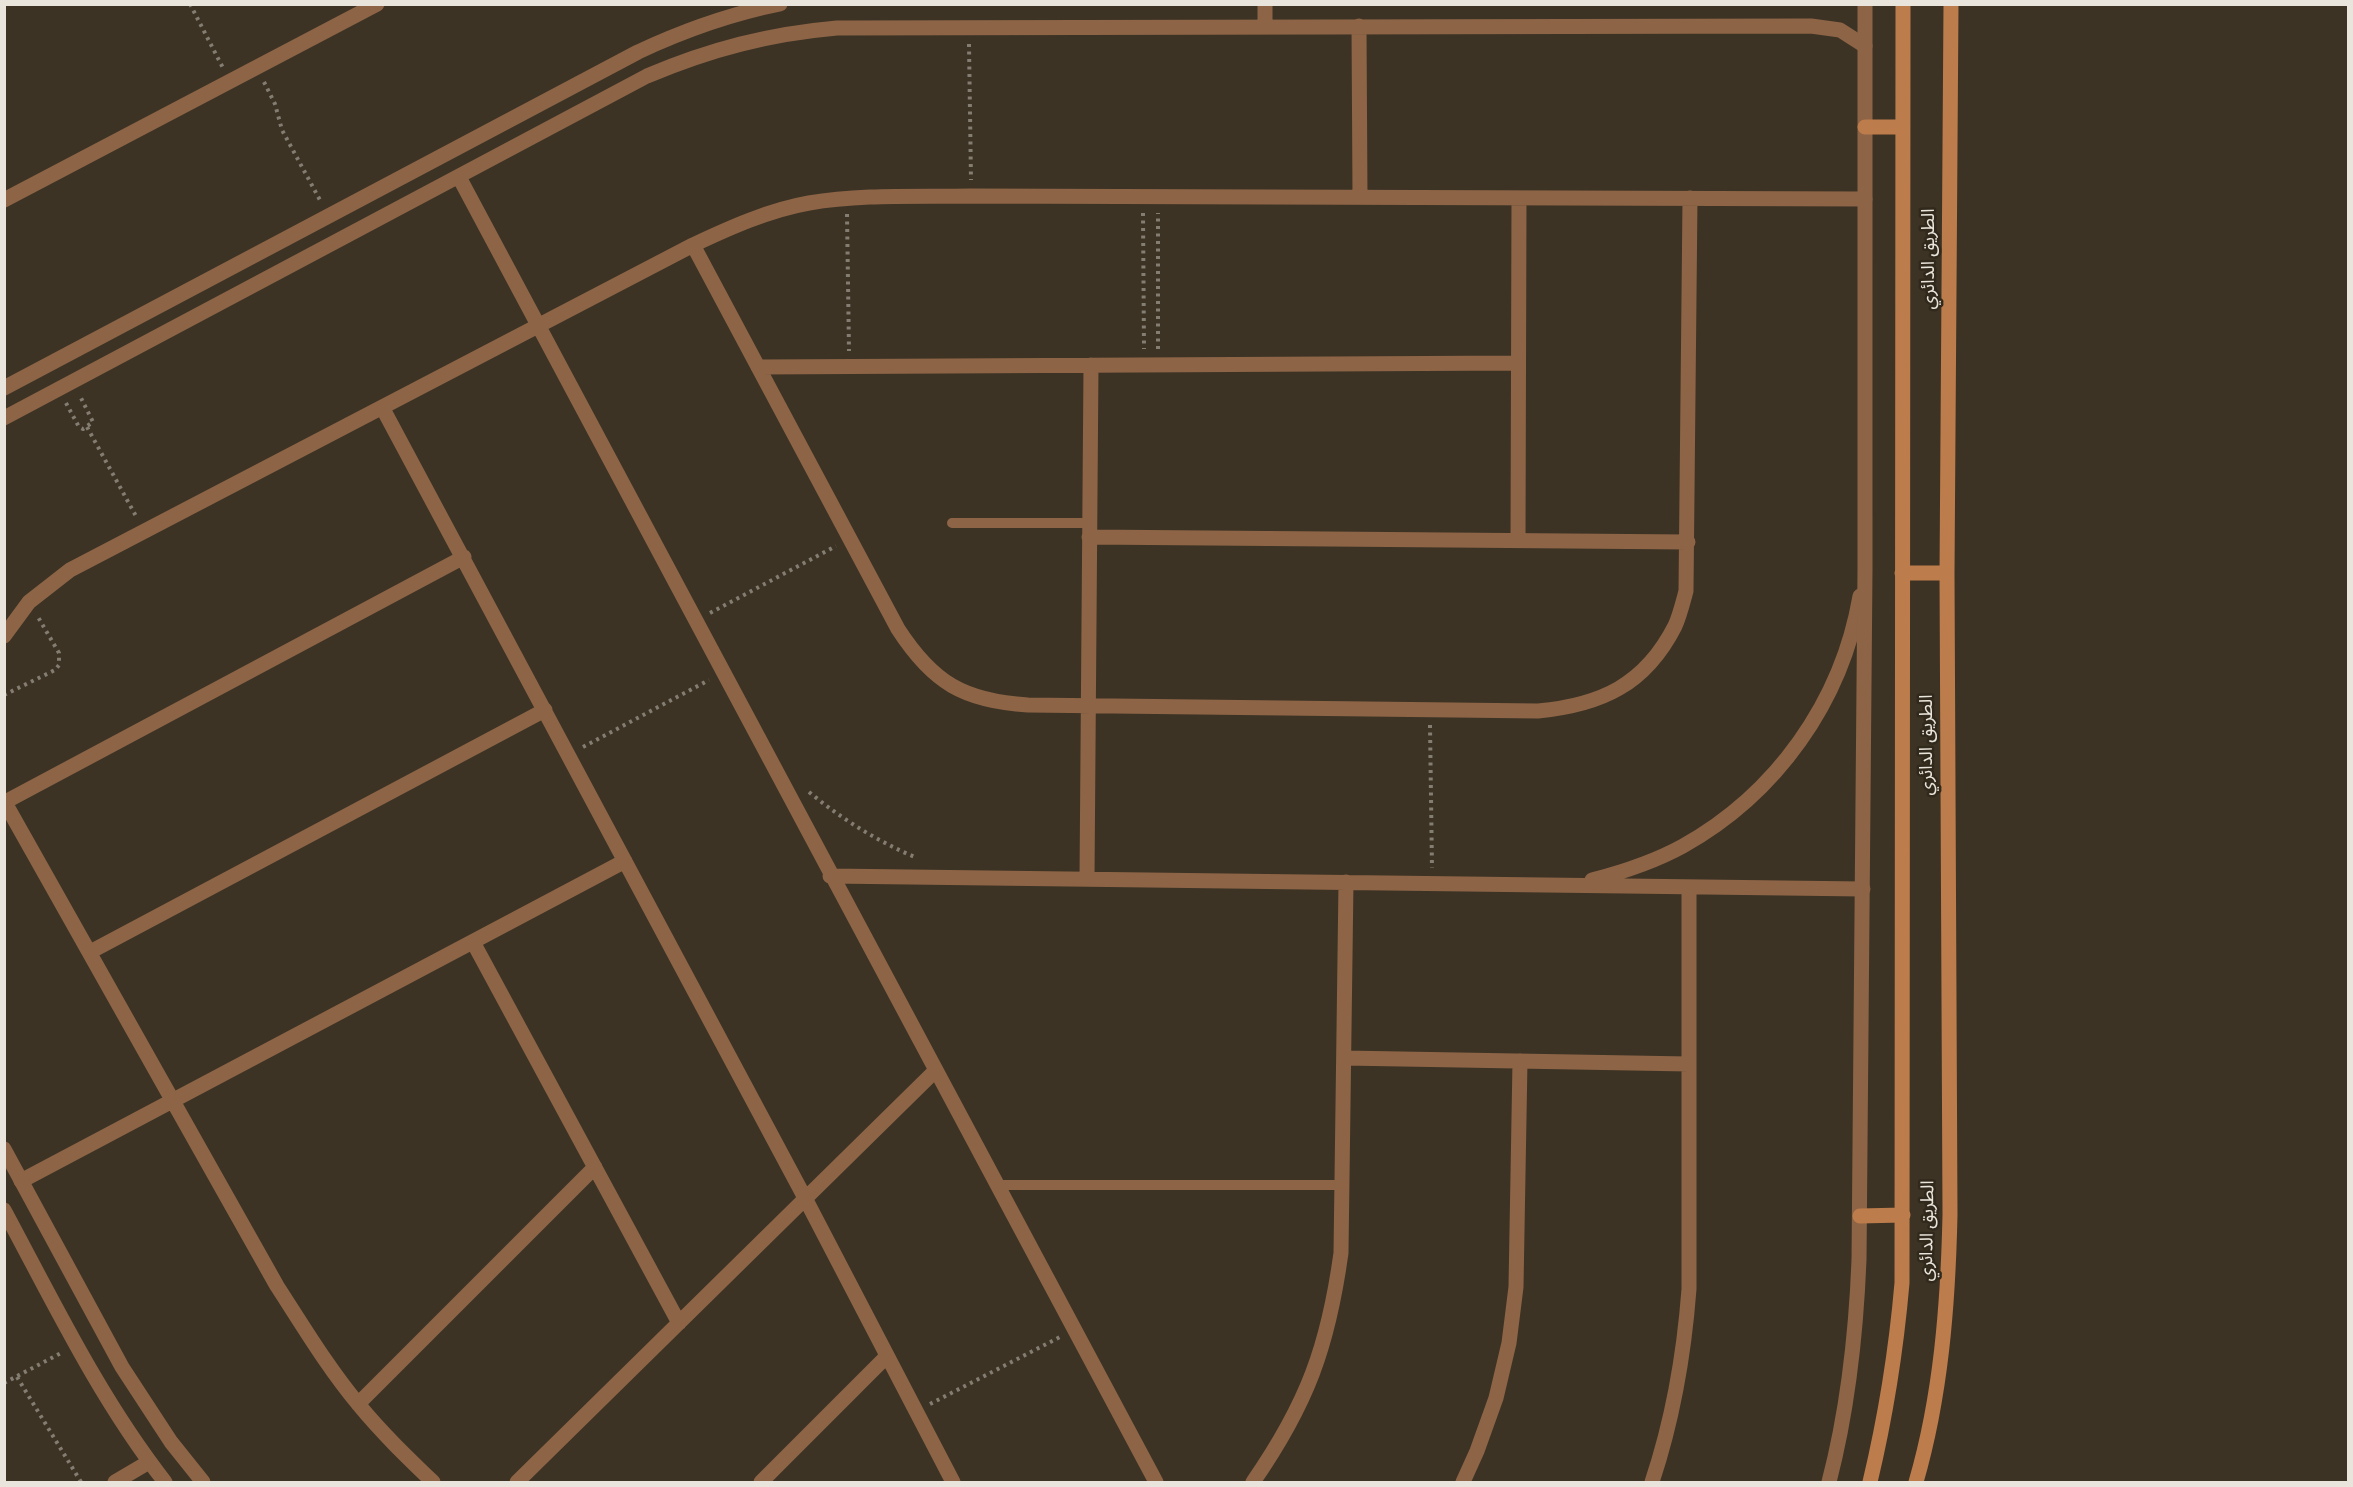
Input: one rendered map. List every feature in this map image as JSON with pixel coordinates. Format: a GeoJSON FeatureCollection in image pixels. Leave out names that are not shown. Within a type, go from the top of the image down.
{"type":"FeatureCollection","features":[{"type":"Feature","properties":{"kind":"main road","name":"الطريق الدائري"},"geometry":{"type":"LineString","coordinates":[[1870,1482],[1886,1418],[1896,1351],[1902,1283],[1903,4]]}},
{"type":"Feature","properties":{"kind":"main road","name":"الطريق الدائري"},"geometry":{"type":"LineString","coordinates":[[1916,1482],[1933,1410],[1943,1346],[1949,1281],[1947,573],[1951,4]]}},
{"type":"Feature","properties":{"kind":"main road"},"geometry":{"type":"LineString","coordinates":[[1865,128],[1903,128]]}},
{"type":"Feature","properties":{"kind":"main road"},"geometry":{"type":"LineString","coordinates":[[1902,573],[1947,573]]}},
{"type":"Feature","properties":{"kind":"main road"},"geometry":{"type":"LineString","coordinates":[[1860,1216],[1903,1215]]}},
{"type":"Feature","properties":{"kind":"street"},"geometry":{"type":"LineString","coordinates":[[4,200],[377,4]]}},
{"type":"Feature","properties":{"kind":"street"},"geometry":{"type":"LineString","coordinates":[[4,388],[638,52],[720,11],[780,4]]}},
{"type":"Feature","properties":{"kind":"street"},"geometry":{"type":"LineString","coordinates":[[1265,4],[1265,26]]}},
{"type":"Feature","properties":{"kind":"street"},"geometry":{"type":"LineString","coordinates":[[1829,1482],[1840,1441],[1851,1381],[1857,1321],[1860,1216],[1865,570],[1865,4]]}},
{"type":"Feature","properties":{"kind":"street"},"geometry":{"type":"LineString","coordinates":[[1359,26],[1360,197]]}},
{"type":"Feature","properties":{"kind":"street"},"geometry":{"type":"LineString","coordinates":[[4,418],[647,76],[721,48],[788,33],[837,28],[969,27],[1826,26],[1840,30],[1865,46]]}},
{"type":"Feature","properties":{"kind":"street"},"geometry":{"type":"LineString","coordinates":[[459,177],[1155,1482]]}},
{"type":"Feature","properties":{"kind":"street"},"geometry":{"type":"LineString","coordinates":[[4,636],[29,602],[70,570],[693,245],[730,228],[808,203],[846,199],[971,196],[1865,199]]}},
{"type":"Feature","properties":{"kind":"street"},"geometry":{"type":"LineString","coordinates":[[1518,198],[1518,540]]}},
{"type":"Feature","properties":{"kind":"street"},"geometry":{"type":"LineString","coordinates":[[693,245],[898,629],[915,656],[938,678],[966,694],[996,703],[1088,707],[1538,711],[1572,708],[1605,697],[1634,678],[1658,653],[1676,624],[1686,591],[1690,198]]}},
{"type":"Feature","properties":{"kind":"street"},"geometry":{"type":"LineString","coordinates":[[276,244],[290,266]]}},
{"type":"Feature","properties":{"kind":"street"},"geometry":{"type":"LineString","coordinates":[[758,367],[1518,363]]}},
{"type":"Feature","properties":{"kind":"street"},"geometry":{"type":"LineString","coordinates":[[1087,879],[1091,365]]}},
{"type":"Feature","properties":{"kind":"street"},"geometry":{"type":"LineString","coordinates":[[382,407],[805,1198],[953,1482]]}},
{"type":"Feature","properties":{"kind":"street"},"geometry":{"type":"LineString","coordinates":[[1089,530],[1688,542]]}},
{"type":"Feature","properties":{"kind":"street"},"geometry":{"type":"LineString","coordinates":[[433,1482],[386,1437],[358,1404],[288,1303],[4,802],[464,557]]}},
{"type":"Feature","properties":{"kind":"street"},"geometry":{"type":"LineString","coordinates":[[1574,885],[1629,870],[1682,846],[1731,815],[1773,776],[1808,731],[1836,680],[1855,626],[1865,570]]}},
{"type":"Feature","properties":{"kind":"street"},"geometry":{"type":"LineString","coordinates":[[90,952],[545,710]]}},
{"type":"Feature","properties":{"kind":"street"},"geometry":{"type":"LineString","coordinates":[[21,1181],[625,861]]}},
{"type":"Feature","properties":{"kind":"street"},"geometry":{"type":"LineString","coordinates":[[831,876],[1863,889]]}},
{"type":"Feature","properties":{"kind":"street"},"geometry":{"type":"LineString","coordinates":[[1253,1482],[1280,1443],[1304,1398],[1322,1351],[1334,1303],[1341,1253],[1346,882]]}},
{"type":"Feature","properties":{"kind":"street"},"geometry":{"type":"LineString","coordinates":[[1652,1482],[1677,1393],[1685,1341],[1689,1289],[1689,886]]}},
{"type":"Feature","properties":{"kind":"street"},"geometry":{"type":"LineString","coordinates":[[473,942],[679,1323]]}},
{"type":"Feature","properties":{"kind":"street"},"geometry":{"type":"LineString","coordinates":[[1344,1058],[1689,1064]]}},
{"type":"Feature","properties":{"kind":"street"},"geometry":{"type":"LineString","coordinates":[[1463,1482],[1478,1451],[1496,1398],[1509,1343],[1516,1287],[1520,1061]]}},
{"type":"Feature","properties":{"kind":"street"},"geometry":{"type":"LineString","coordinates":[[517,1482],[935,1071]]}},
{"type":"Feature","properties":{"kind":"street"},"geometry":{"type":"LineString","coordinates":[[4,1149],[122,1367],[171,1442],[203,1482]]}},
{"type":"Feature","properties":{"kind":"street"},"geometry":{"type":"LineString","coordinates":[[358,1404],[595,1167]]}},
{"type":"Feature","properties":{"kind":"street"},"geometry":{"type":"LineString","coordinates":[[4,1210],[115,1411],[165,1482]]}},
{"type":"Feature","properties":{"kind":"street"},"geometry":{"type":"LineString","coordinates":[[761,1482],[887,1356]]}},
{"type":"Feature","properties":{"kind":"street"},"geometry":{"type":"LineString","coordinates":[[115,1482],[149,1462]]}},
{"type":"Feature","properties":{"kind":"lane"},"geometry":{"type":"LineString","coordinates":[[952,523],[1089,530]]}},
{"type":"Feature","properties":{"kind":"lane"},"geometry":{"type":"LineString","coordinates":[[996,1185],[1342,1185]]}},
{"type":"Feature","properties":{"kind":"path"},"geometry":{"type":"LineString","coordinates":[[190,4],[230,82]]}},
{"type":"Feature","properties":{"kind":"path"},"geometry":{"type":"LineString","coordinates":[[969,27],[971,196]]}},
{"type":"Feature","properties":{"kind":"path"},"geometry":{"type":"LineString","coordinates":[[257,68],[274,99],[282,130],[328,216]]}},
{"type":"Feature","properties":{"kind":"path"},"geometry":{"type":"LineString","coordinates":[[1142,196],[1151,365]]}},
{"type":"Feature","properties":{"kind":"path"},"geometry":{"type":"LineString","coordinates":[[1151,365],[1158,196]]}},
{"type":"Feature","properties":{"kind":"path"},"geometry":{"type":"LineString","coordinates":[[846,199],[850,366]]}},
{"type":"Feature","properties":{"kind":"path"},"geometry":{"type":"LineString","coordinates":[[65,385],[93,420],[83,429],[79,427],[65,385]]}},
{"type":"Feature","properties":{"kind":"path"},"geometry":{"type":"LineString","coordinates":[[87,427],[144,531]]}},
{"type":"Feature","properties":{"kind":"path"},"geometry":{"type":"LineString","coordinates":[[695,621],[850,539]]}},
{"type":"Feature","properties":{"kind":"path"},"geometry":{"type":"LineString","coordinates":[[4,695],[55,670],[59,665],[58,653],[29,602]]}},
{"type":"Feature","properties":{"kind":"path"},"geometry":{"type":"LineString","coordinates":[[568,754],[723,673]]}},
{"type":"Feature","properties":{"kind":"path"},"geometry":{"type":"LineString","coordinates":[[1430,711],[1432,883]]}},
{"type":"Feature","properties":{"kind":"path"},"geometry":{"type":"LineString","coordinates":[[807,791],[838,816],[881,842],[927,863]]}},
{"type":"Feature","properties":{"kind":"path"},"geometry":{"type":"LineString","coordinates":[[916,1411],[1074,1330]]}},
{"type":"Feature","properties":{"kind":"path"},"geometry":{"type":"LineString","coordinates":[[4,1383],[77,1345]]}},
{"type":"Feature","properties":{"kind":"path"},"geometry":{"type":"LineString","coordinates":[[17,1377],[81,1482]]}}]}
